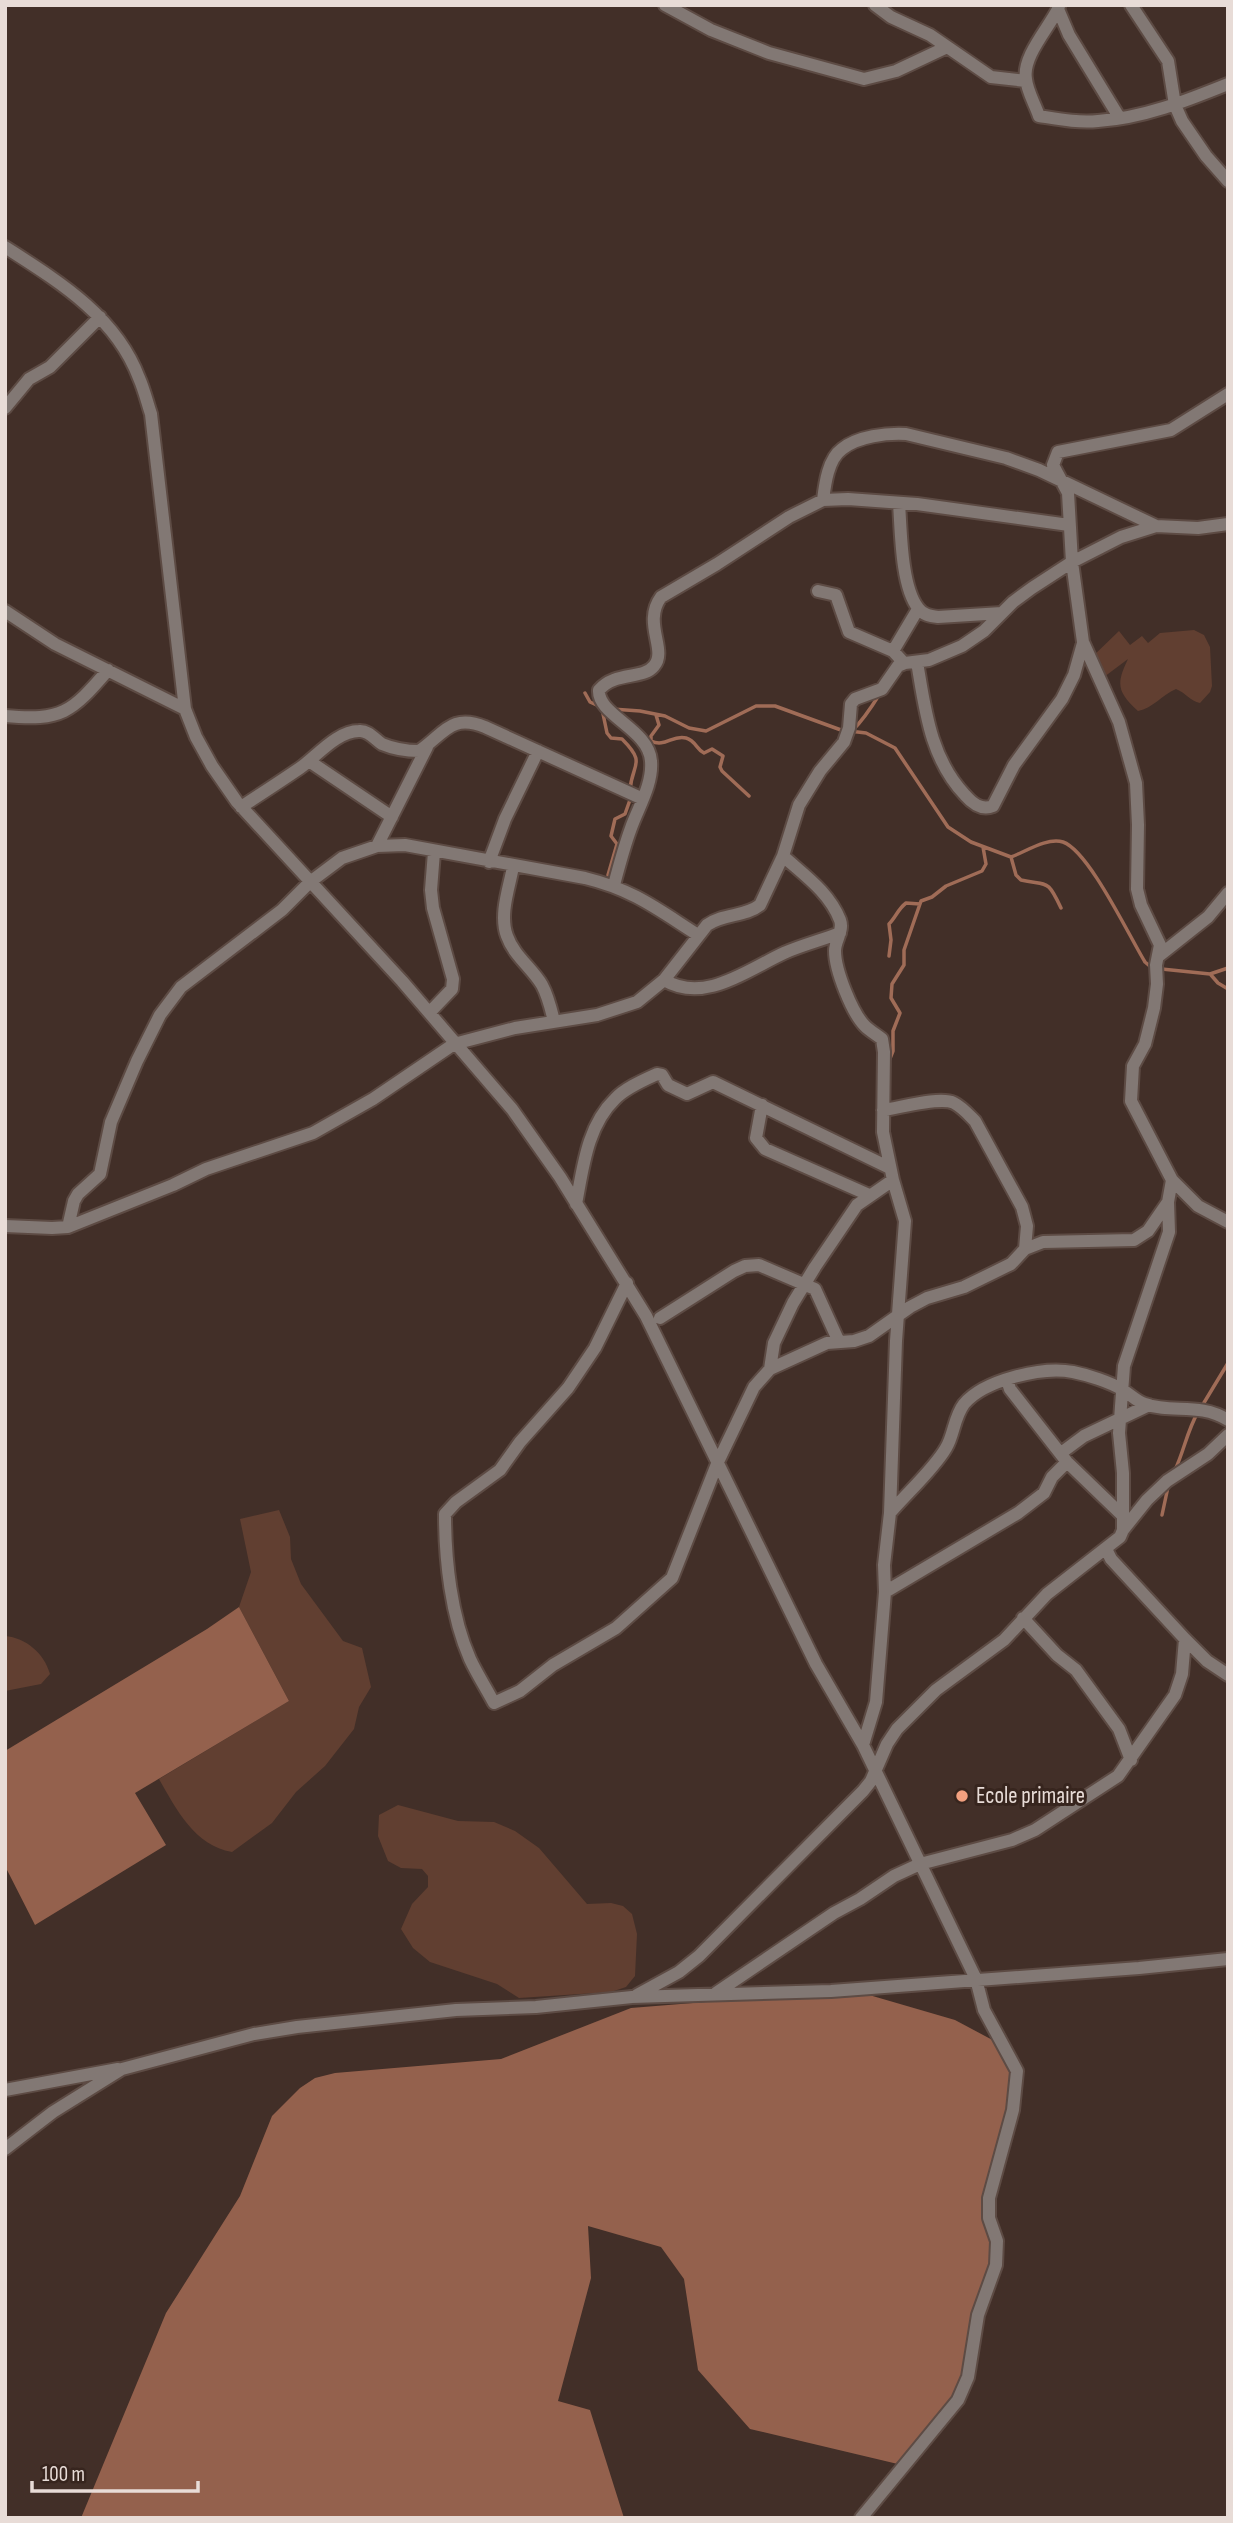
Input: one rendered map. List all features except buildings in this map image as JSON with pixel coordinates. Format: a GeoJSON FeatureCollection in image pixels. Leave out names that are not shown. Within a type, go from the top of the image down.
{"type":"FeatureCollection","features":[{"type":"Feature","properties":{"kind":"street"},"geometry":{"type":"LineString","coordinates":[[665,5],[710,30],[751,46],[864,79],[896,72],[947,47]]}},
{"type":"Feature","properties":{"kind":"street"},"geometry":{"type":"LineString","coordinates":[[875,5],[891,17],[930,34],[991,77],[1026,81]]}},
{"type":"Feature","properties":{"kind":"street"},"geometry":{"type":"LineString","coordinates":[[1131,5],[1168,61],[1175,105],[1182,121],[1206,156],[1228,181]]}},
{"type":"Feature","properties":{"kind":"street"},"geometry":{"type":"LineString","coordinates":[[1059,7],[1029,57],[1025,69],[1026,81],[1039,116],[1098,121],[1175,105],[1228,84]]}},
{"type":"Feature","properties":{"kind":"street"},"geometry":{"type":"LineString","coordinates":[[1059,7],[1069,35],[1119,117]]}},
{"type":"Feature","properties":{"kind":"street"},"geometry":{"type":"LineString","coordinates":[[5,247],[42,271],[100,317],[119,341],[138,375],[150,414],[185,709],[212,766],[241,807],[430,1012],[454,1044],[512,1109],[627,1283],[646,1316],[716,1464],[817,1664],[875,1769],[976,1979],[984,2010],[1017,2071],[1013,2110],[989,2198],[989,2218],[997,2241],[996,2265],[978,2315],[968,2377],[958,2400],[861,2518]]}},
{"type":"Feature","properties":{"kind":"street"},"geometry":{"type":"LineString","coordinates":[[5,408],[29,379],[50,367],[100,317]]}},
{"type":"Feature","properties":{"kind":"street"},"geometry":{"type":"LineString","coordinates":[[1228,394],[1171,430],[1058,452],[1054,469],[1068,493],[1072,562],[1083,642],[1119,722],[1136,783],[1137,890],[1160,945],[1154,1008],[1145,1044],[1133,1066],[1131,1101],[1172,1180],[1198,1206],[1228,1222]]}},
{"type":"Feature","properties":{"kind":"street"},"geometry":{"type":"LineString","coordinates":[[823,500],[825,482],[840,449],[891,433],[1006,458],[1156,526]]}},
{"type":"Feature","properties":{"kind":"street"},"geometry":{"type":"LineString","coordinates":[[614,885],[631,827],[643,799],[651,761],[639,735],[614,715],[600,699],[599,690],[615,679],[630,674],[645,674],[655,666],[658,643],[652,627],[655,605],[661,597],[780,522],[823,500],[899,503],[1069,525]]}},
{"type":"Feature","properties":{"kind":"street"},"geometry":{"type":"LineString","coordinates":[[899,503],[908,582],[918,609],[929,616],[937,617],[1002,613]]}},
{"type":"Feature","properties":{"kind":"street"},"geometry":{"type":"LineString","coordinates":[[5,1226],[68,1227],[206,1169],[313,1133],[373,1099],[454,1044],[494,1033],[597,1015],[637,1002],[664,980],[698,935],[716,919],[753,910],[760,905],[783,856],[799,805],[820,771],[844,742],[849,728],[851,704],[861,696],[882,689],[898,666],[929,660],[962,646],[984,631],[1032,588],[1111,541],[1156,526],[1198,528],[1228,524]]}},
{"type":"Feature","properties":{"kind":"street"},"geometry":{"type":"LineString","coordinates":[[818,591],[836,595],[849,632],[893,651],[910,663],[932,739],[946,771],[968,798],[981,808],[988,809],[993,806],[1014,765],[1062,699],[1074,675],[1083,642]]}},
{"type":"Feature","properties":{"kind":"street"},"geometry":{"type":"LineString","coordinates":[[893,651],[918,609]]}},
{"type":"Feature","properties":{"kind":"street"},"geometry":{"type":"LineString","coordinates":[[5,611],[44,637],[185,709]]}},
{"type":"Feature","properties":{"kind":"street"},"geometry":{"type":"LineString","coordinates":[[5,716],[40,719],[57,716],[91,691],[108,670]]}},
{"type":"Feature","properties":{"kind":"street"},"geometry":{"type":"LineString","coordinates":[[241,807],[334,741],[359,731],[369,733],[385,745],[401,750],[419,751],[440,732],[458,722],[467,721],[643,799]]}},
{"type":"Feature","properties":{"kind":"street"},"geometry":{"type":"LineString","coordinates":[[377,846],[428,743]]}},
{"type":"Feature","properties":{"kind":"street"},"geometry":{"type":"LineString","coordinates":[[489,862],[505,819],[538,751]]}},
{"type":"Feature","properties":{"kind":"street"},"geometry":{"type":"LineString","coordinates":[[309,761],[392,817]]}},
{"type":"Feature","properties":{"kind":"street"},"geometry":{"type":"LineString","coordinates":[[68,1227],[78,1194],[100,1174],[111,1122],[160,1015],[181,987],[282,910],[310,881],[342,858],[377,846],[405,845],[614,885],[644,900],[698,935]]}},
{"type":"Feature","properties":{"kind":"street"},"geometry":{"type":"LineString","coordinates":[[430,1012],[452,989],[453,979],[433,908],[431,890],[434,852]]}},
{"type":"Feature","properties":{"kind":"street"},"geometry":{"type":"LineString","coordinates":[[783,856],[824,892],[840,919],[842,927],[835,955],[847,992],[857,1016],[882,1039],[883,1132],[905,1220],[898,1314],[890,1513],[884,1565],[885,1592],[876,1702],[863,1745]]}},
{"type":"Feature","properties":{"kind":"street"},"geometry":{"type":"LineString","coordinates":[[513,867],[506,898],[507,936],[521,960],[541,985],[554,1021]]}},
{"type":"Feature","properties":{"kind":"street"},"geometry":{"type":"LineString","coordinates":[[1160,955],[1208,917],[1228,892]]}},
{"type":"Feature","properties":{"kind":"street"},"geometry":{"type":"LineString","coordinates":[[664,980],[682,988],[712,986],[759,967],[784,953],[840,933]]}},
{"type":"Feature","properties":{"kind":"street"},"geometry":{"type":"LineString","coordinates":[[576,1204],[585,1156],[594,1130],[615,1098],[657,1074],[662,1075],[668,1085],[687,1094],[713,1082],[892,1174]]}},
{"type":"Feature","properties":{"kind":"street"},"geometry":{"type":"LineString","coordinates":[[883,1110],[941,1099],[952,1101],[969,1115],[975,1121],[1021,1207],[1027,1226],[1026,1249]]}},
{"type":"Feature","properties":{"kind":"street"},"geometry":{"type":"LineString","coordinates":[[762,1105],[755,1131],[756,1138],[765,1149],[869,1195]]}},
{"type":"Feature","properties":{"kind":"street"},"geometry":{"type":"LineString","coordinates":[[770,1369],[774,1343],[805,1284],[857,1205],[892,1174]]}},
{"type":"Feature","properties":{"kind":"street"},"geometry":{"type":"LineString","coordinates":[[1123,1530],[1119,1419],[1124,1366],[1168,1232],[1168,1202],[1172,1180]]}},
{"type":"Feature","properties":{"kind":"street"},"geometry":{"type":"LineString","coordinates":[[627,1283],[600,1340],[568,1388],[520,1442],[500,1470],[456,1502],[445,1514],[446,1566],[456,1618],[470,1658],[494,1703],[520,1691],[553,1665],[616,1628],[671,1578],[716,1464],[754,1387],[770,1369],[818,1347],[869,1336],[898,1314],[927,1298],[964,1287],[994,1273],[1011,1264],[1026,1249],[1043,1242],[1134,1240],[1148,1231],[1168,1202]]}},
{"type":"Feature","properties":{"kind":"street"},"geometry":{"type":"LineString","coordinates":[[660,1318],[745,1266],[759,1265],[815,1289],[839,1342]]}},
{"type":"Feature","properties":{"kind":"street"},"geometry":{"type":"LineString","coordinates":[[890,1513],[945,1450],[964,1404],[982,1391],[1024,1374],[1050,1370],[1073,1372],[1122,1389],[1135,1400],[1149,1405],[1194,1408],[1228,1420]]}},
{"type":"Feature","properties":{"kind":"street"},"geometry":{"type":"LineString","coordinates":[[1007,1380],[1010,1389],[1064,1458],[1122,1515]]}},
{"type":"Feature","properties":{"kind":"street"},"geometry":{"type":"LineString","coordinates":[[885,1592],[987,1534],[1018,1513],[1044,1493],[1064,1458],[1084,1436],[1149,1405]]}},
{"type":"Feature","properties":{"kind":"street"},"geometry":{"type":"LineString","coordinates":[[632,1997],[679,1972],[699,1956],[863,1791],[897,1729],[936,1690],[1004,1640],[1047,1594],[1120,1537],[1147,1500],[1167,1482],[1208,1454],[1228,1435]]}},
{"type":"Feature","properties":{"kind":"street"},"geometry":{"type":"LineString","coordinates":[[1106,1549],[1111,1559],[1185,1639],[1207,1661],[1228,1675]]}},
{"type":"Feature","properties":{"kind":"street"},"geometry":{"type":"LineString","coordinates":[[1023,1618],[1057,1655],[1076,1670],[1119,1729],[1130,1760]]}},
{"type":"Feature","properties":{"kind":"street"},"geometry":{"type":"LineString","coordinates":[[715,1993],[882,1883],[920,1864],[1012,1840],[1035,1830],[1118,1776],[1178,1689],[1185,1639]]}},
{"type":"Feature","properties":{"kind":"street"},"geometry":{"type":"LineString","coordinates":[[5,2149],[53,2112],[122,2069],[254,2034],[297,2027],[456,2010],[536,2007],[632,1997],[831,1991],[1228,1959]]}},
{"type":"Feature","properties":{"kind":"street"},"geometry":{"type":"LineString","coordinates":[[5,2090],[111,2068],[122,2069]]}},
{"type":"Feature","properties":{"kind":"shaded area"},"geometry":{"type":"Polygon","coordinates":[[[1194,630],[1204,635],[1210,647],[1212,686],[1200,703],[1176,689],[1138,711],[1122,693],[1120,681],[1128,659],[1100,680],[1091,658],[1119,631],[1130,645],[1142,636],[1148,643],[1160,633],[1194,630]]]}},
{"type":"Feature","properties":{"kind":"shaded area"},"geometry":{"type":"Polygon","coordinates":[[[279,1510],[290,1537],[291,1559],[301,1584],[343,1641],[362,1648],[371,1687],[359,1707],[354,1729],[325,1766],[296,1792],[272,1823],[232,1852],[207,1842],[188,1825],[159,1779],[289,1701],[239,1607],[251,1572],[240,1519],[279,1510]]]}},
{"type":"Feature","properties":{"kind":"shaded area"},"geometry":{"type":"Polygon","coordinates":[[[239,1607],[289,1701],[135,1793],[166,1845],[35,1925],[5,1866],[5,1751],[239,1607]]]}},
{"type":"Feature","properties":{"kind":"shaded area"},"geometry":{"type":"Polygon","coordinates":[[[5,1636],[27,1643],[39,1653],[50,1674],[41,1684],[5,1691],[5,1636]]]}},
{"type":"Feature","properties":{"kind":"shaded area"},"geometry":{"type":"Polygon","coordinates":[[[398,1805],[458,1821],[494,1822],[515,1831],[539,1848],[587,1904],[611,1903],[623,1906],[632,1914],[637,1934],[635,1976],[626,1987],[611,1992],[519,1998],[497,1984],[430,1962],[413,1948],[401,1929],[412,1904],[428,1887],[428,1876],[422,1869],[401,1868],[388,1861],[378,1836],[379,1815],[398,1805]]]}},
{"type":"Feature","properties":{"kind":"shaded area"},"geometry":{"type":"Polygon","coordinates":[[[852,1990],[955,2020],[1000,2044],[1014,2072],[1010,2111],[986,2199],[994,2243],[993,2266],[957,2400],[902,2465],[750,2429],[698,2370],[684,2279],[661,2247],[588,2226],[591,2278],[558,2401],[590,2410],[624,2518],[81,2518],[166,2313],[240,2196],[272,2116],[300,2088],[315,2078],[335,2073],[501,2059],[631,2008],[852,1990]]]}},
{"type":"Feature","properties":{"kind":"waterway"},"geometry":{"type":"LineString","coordinates":[[585,693],[590,702],[601,707]]}},
{"type":"Feature","properties":{"kind":"waterway"},"geometry":{"type":"LineString","coordinates":[[852,731],[879,695]]}},
{"type":"Feature","properties":{"kind":"waterway"},"geometry":{"type":"LineString","coordinates":[[612,709],[665,716],[689,728],[706,731],[756,706],[775,706],[841,730],[866,733],[895,748],[948,827],[971,842],[1011,857],[1036,846],[1057,841],[1073,849],[1096,877],[1145,962],[1152,968],[1210,974],[1228,968]]}},
{"type":"Feature","properties":{"kind":"waterway"},"geometry":{"type":"LineString","coordinates":[[602,709],[607,733],[611,738],[622,739],[636,759],[630,790]]}},
{"type":"Feature","properties":{"kind":"waterway"},"geometry":{"type":"LineString","coordinates":[[656,715],[659,725],[651,736],[651,741],[661,743],[681,737],[692,741],[704,753],[712,749],[723,756],[720,767],[722,771],[749,796]]}},
{"type":"Feature","properties":{"kind":"waterway"},"geometry":{"type":"LineString","coordinates":[[608,875],[617,844],[611,836],[615,819],[625,814],[631,797]]}},
{"type":"Feature","properties":{"kind":"waterway"},"geometry":{"type":"LineString","coordinates":[[889,1061],[893,1051],[893,1031],[900,1013],[891,998],[892,984],[904,965],[904,950],[921,901],[932,897],[946,886],[982,871],[986,864],[983,847]]}},
{"type":"Feature","properties":{"kind":"waterway"},"geometry":{"type":"LineString","coordinates":[[1011,857],[1016,875],[1021,880],[1046,885],[1061,908]]}},
{"type":"Feature","properties":{"kind":"waterway"},"geometry":{"type":"LineString","coordinates":[[889,956],[889,924],[906,903],[920,904]]}},
{"type":"Feature","properties":{"kind":"waterway"},"geometry":{"type":"LineString","coordinates":[[1211,975],[1228,989]]}},
{"type":"Feature","properties":{"kind":"waterway"},"geometry":{"type":"LineString","coordinates":[[1202,1406],[1228,1363]]}},
{"type":"Feature","properties":{"kind":"waterway"},"geometry":{"type":"LineString","coordinates":[[1175,1470],[1198,1412]]}},
{"type":"Feature","properties":{"kind":"waterway"},"geometry":{"type":"LineString","coordinates":[[1162,1515],[1168,1487]]}},
{"type":"Feature","properties":{"kind":"place","name":"Ecole primaire"},"geometry":{"type":"Point","coordinates":[962,1796]}}]}
